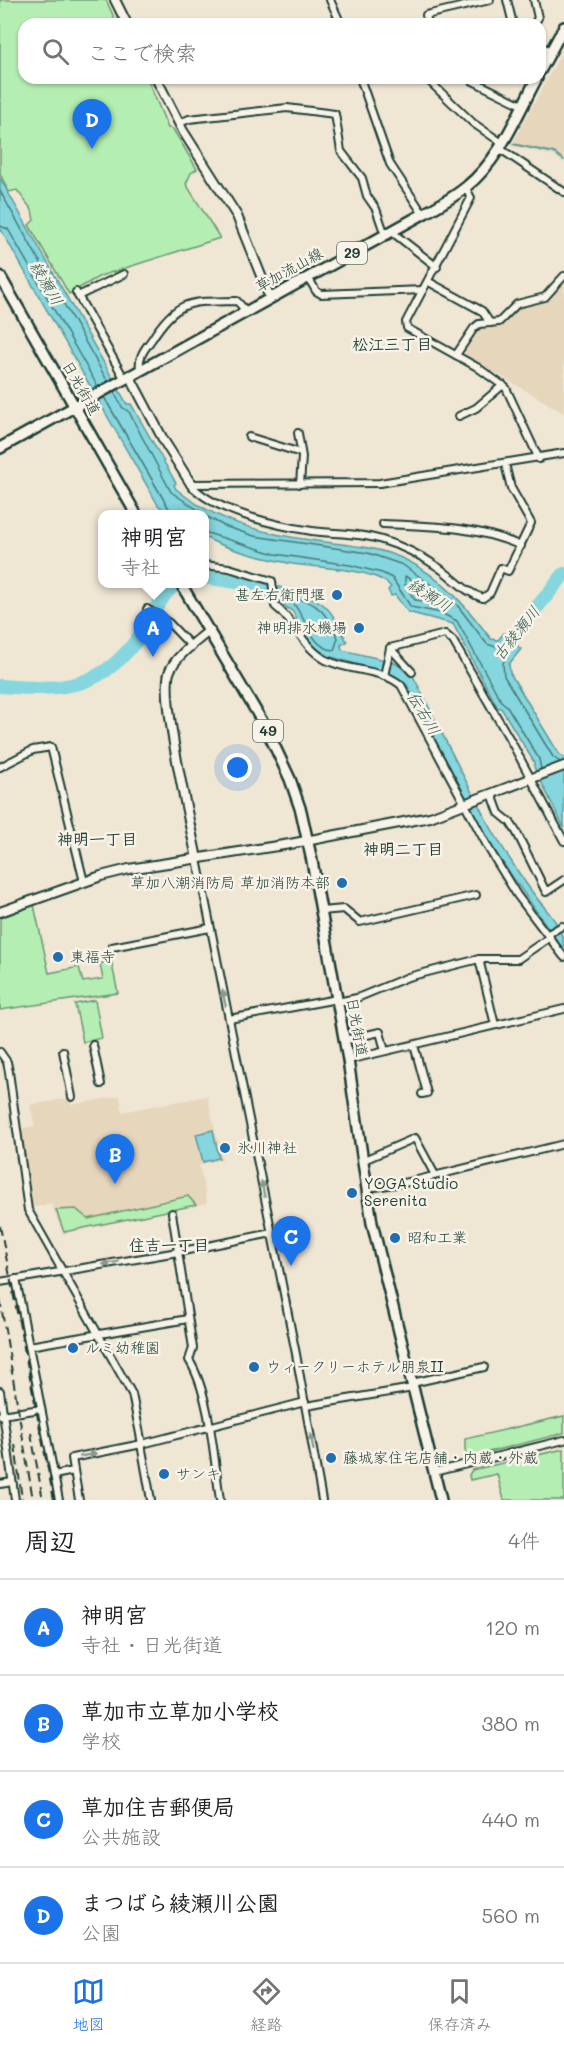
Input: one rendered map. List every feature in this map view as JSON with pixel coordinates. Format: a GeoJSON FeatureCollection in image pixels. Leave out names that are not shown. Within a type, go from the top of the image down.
{"type":"FeatureCollection","features":[{"type":"Feature","properties":{"kind":"main road"},"geometry":{"type":"LineString","coordinates":[[546,60],[564,27]]}},
{"type":"Feature","properties":{"kind":"main road","name":"草加流山線"},"geometry":{"type":"LineString","coordinates":[[0,448],[466,188],[481,173],[500,146],[534,84]]}},
{"type":"Feature","properties":{"kind":"main road","name":"日光街道"},"geometry":{"type":"LineString","coordinates":[[0,276],[134,510]]}},
{"type":"Feature","properties":{"kind":"main road","name":"日光街道"},"geometry":{"type":"LineString","coordinates":[[184,588],[210,630],[281,759],[298,803],[308,840],[348,1060],[380,1257],[441,1500]]}},
{"type":"Feature","properties":{"kind":"street"},"geometry":{"type":"LineString","coordinates":[[115,0],[124,18]]}},
{"type":"Feature","properties":{"kind":"street"},"geometry":{"type":"LineString","coordinates":[[330,0],[338,18]]}},
{"type":"Feature","properties":{"kind":"street"},"geometry":{"type":"LineString","coordinates":[[427,18],[426,15],[490,0]]}},
{"type":"Feature","properties":{"kind":"street"},"geometry":{"type":"LineString","coordinates":[[507,0],[512,18]]}},
{"type":"Feature","properties":{"kind":"street"},"geometry":{"type":"LineString","coordinates":[[534,0],[538,18]]}},
{"type":"Feature","properties":{"kind":"street"},"geometry":{"type":"LineString","coordinates":[[546,49],[551,51]]}},
{"type":"Feature","properties":{"kind":"street"},"geometry":{"type":"LineString","coordinates":[[159,84],[180,123],[237,216],[270,298]]}},
{"type":"Feature","properties":{"kind":"street"},"geometry":{"type":"LineString","coordinates":[[362,84],[390,164],[423,214]]}},
{"type":"Feature","properties":{"kind":"street"},"geometry":{"type":"LineString","coordinates":[[432,84],[500,146],[564,192]]}},
{"type":"Feature","properties":{"kind":"street"},"geometry":{"type":"LineString","coordinates":[[479,84],[522,105]]}},
{"type":"Feature","properties":{"kind":"street"},"geometry":{"type":"LineString","coordinates":[[180,123],[189,119],[286,108],[335,114],[341,151],[362,178],[367,196],[388,233],[437,267]]}},
{"type":"Feature","properties":{"kind":"street"},"geometry":{"type":"LineString","coordinates":[[466,188],[471,198],[437,267],[406,322],[407,328],[456,355],[503,385],[528,431],[539,459]]}},
{"type":"Feature","properties":{"kind":"street"},"geometry":{"type":"LineString","coordinates":[[124,274],[77,294],[124,378],[192,485],[225,507],[263,520],[310,531],[375,537],[425,559],[472,594],[483,598],[490,593],[501,568],[508,571],[531,523],[511,488],[505,464]]}},
{"type":"Feature","properties":{"kind":"street"},"geometry":{"type":"LineString","coordinates":[[456,355],[474,328],[499,322],[517,304],[545,297],[564,276]]}},
{"type":"Feature","properties":{"kind":"street"},"geometry":{"type":"LineString","coordinates":[[308,277],[316,291],[321,294],[423,290]]}},
{"type":"Feature","properties":{"kind":"street"},"geometry":{"type":"LineString","coordinates":[[429,282],[482,311],[490,323]]}},
{"type":"Feature","properties":{"kind":"street"},"geometry":{"type":"LineString","coordinates":[[140,369],[140,357],[162,322],[183,306],[237,301],[246,311]]}},
{"type":"Feature","properties":{"kind":"street"},"geometry":{"type":"LineString","coordinates":[[459,417],[476,408],[503,385]]}},
{"type":"Feature","properties":{"kind":"street"},"geometry":{"type":"LineString","coordinates":[[298,433],[302,453],[300,484]]}},
{"type":"Feature","properties":{"kind":"street"},"geometry":{"type":"LineString","coordinates":[[249,437],[302,453]]}},
{"type":"Feature","properties":{"kind":"street"},"geometry":{"type":"LineString","coordinates":[[192,485],[380,483],[539,459],[564,453]]}},
{"type":"Feature","properties":{"kind":"street"},"geometry":{"type":"LineString","coordinates":[[383,524],[469,530],[500,537],[521,546]]}},
{"type":"Feature","properties":{"kind":"street"},"geometry":{"type":"LineString","coordinates":[[209,566],[229,568],[273,583],[275,606],[293,621],[304,642],[314,653],[328,661],[394,680],[407,694],[464,804],[517,895],[549,934],[564,957]]}},
{"type":"Feature","properties":{"kind":"street"},"geometry":{"type":"LineString","coordinates":[[147,609],[170,623],[192,646]]}},
{"type":"Feature","properties":{"kind":"street"},"geometry":{"type":"LineString","coordinates":[[210,630],[173,665],[168,680],[172,717],[210,928],[306,1404],[322,1500]]}},
{"type":"Feature","properties":{"kind":"street"},"geometry":{"type":"LineString","coordinates":[[390,648],[445,634],[453,641],[533,778],[564,841]]}},
{"type":"Feature","properties":{"kind":"street"},"geometry":{"type":"LineString","coordinates":[[384,676],[390,648]]}},
{"type":"Feature","properties":{"kind":"street"},"geometry":{"type":"LineString","coordinates":[[390,648],[411,672]]}},
{"type":"Feature","properties":{"kind":"street"},"geometry":{"type":"LineString","coordinates":[[0,766],[33,750],[51,747],[84,882]]}},
{"type":"Feature","properties":{"kind":"street"},"geometry":{"type":"LineString","coordinates":[[0,912],[84,882],[129,869],[308,840],[430,817],[564,766]]}},
{"type":"Feature","properties":{"kind":"street"},"geometry":{"type":"LineString","coordinates":[[492,794],[499,813],[510,822],[517,833],[546,892],[564,880]]}},
{"type":"Feature","properties":{"kind":"street"},"geometry":{"type":"LineString","coordinates":[[321,911],[344,909],[360,922],[476,895]]}},
{"type":"Feature","properties":{"kind":"street"},"geometry":{"type":"LineString","coordinates":[[229,1018],[357,998],[408,977],[480,959],[518,959],[562,926]]}},
{"type":"Feature","properties":{"kind":"street"},"geometry":{"type":"LineString","coordinates":[[112,946],[210,928]]}},
{"type":"Feature","properties":{"kind":"street"},"geometry":{"type":"LineString","coordinates":[[480,959],[495,1026]]}},
{"type":"Feature","properties":{"kind":"street"},"geometry":{"type":"LineString","coordinates":[[348,1060],[564,1009]]}},
{"type":"Feature","properties":{"kind":"street"},"geometry":{"type":"LineString","coordinates":[[344,1040],[380,1032],[385,1052]]}},
{"type":"Feature","properties":{"kind":"street"},"geometry":{"type":"LineString","coordinates":[[93,1045],[101,1084]]}},
{"type":"Feature","properties":{"kind":"street"},"geometry":{"type":"LineString","coordinates":[[414,1045],[427,1093],[422,1094]]}},
{"type":"Feature","properties":{"kind":"street"},"geometry":{"type":"LineString","coordinates":[[63,1051],[72,1097]]}},
{"type":"Feature","properties":{"kind":"street"},"geometry":{"type":"LineString","coordinates":[[0,1052],[7,1062],[9,1072],[28,1210],[132,1394],[151,1500]]}},
{"type":"Feature","properties":{"kind":"street"},"geometry":{"type":"LineString","coordinates":[[364,1160],[415,1138],[435,1175]]}},
{"type":"Feature","properties":{"kind":"street"},"geometry":{"type":"LineString","coordinates":[[368,1188],[435,1175],[564,1144]]}},
{"type":"Feature","properties":{"kind":"street"},"geometry":{"type":"LineString","coordinates":[[172,1213],[193,1348],[189,1360],[197,1373],[209,1427],[220,1500]]}},
{"type":"Feature","properties":{"kind":"street"},"geometry":{"type":"LineString","coordinates":[[0,1282],[178,1252],[272,1233]]}},
{"type":"Feature","properties":{"kind":"street"},"geometry":{"type":"LineString","coordinates":[[16,1279],[59,1500]]}},
{"type":"Feature","properties":{"kind":"street"},"geometry":{"type":"LineString","coordinates":[[29,1346],[188,1319]]}},
{"type":"Feature","properties":{"kind":"street"},"geometry":{"type":"LineString","coordinates":[[79,1500],[72,1458],[142,1444],[306,1404],[412,1386],[484,1367]]}},
{"type":"Feature","properties":{"kind":"street"},"geometry":{"type":"LineString","coordinates":[[0,1391],[15,1500]]}},
{"type":"Feature","properties":{"kind":"street"},"geometry":{"type":"LineString","coordinates":[[2,1415],[41,1409]]}},
{"type":"Feature","properties":{"kind":"street"},"geometry":{"type":"LineString","coordinates":[[435,1472],[564,1440]]}},
{"type":"Feature","properties":{"kind":"street"},"geometry":{"type":"LineString","coordinates":[[54,1475],[74,1471]]}},
{"type":"Feature","properties":{"kind":"street"},"geometry":{"type":"LineString","coordinates":[[0,1484],[12,1482]]}},
{"type":"Feature","properties":{"kind":"shaded area"},"geometry":{"type":"Polygon","coordinates":[[[564,48],[564,163],[555,156],[511,146],[564,48]]]}},
{"type":"Feature","properties":{"kind":"shaded area"},"geometry":{"type":"Polygon","coordinates":[[[564,281],[564,413],[465,355],[463,348],[479,329],[500,327],[517,307],[545,301],[564,281]]]}},
{"type":"Feature","properties":{"kind":"shaded area"},"geometry":{"type":"Polygon","coordinates":[[[120,1096],[122,1112],[207,1096],[222,1159],[199,1165],[207,1203],[63,1234],[51,1203],[30,1208],[19,1129],[35,1126],[30,1105],[70,1098],[71,1105],[120,1096]]]}},
{"type":"Feature","properties":{"kind":"green space"},"geometry":{"type":"Polygon","coordinates":[[[0,0],[106,0],[114,18],[18,18],[18,84],[150,84],[168,128],[173,129],[197,169],[191,173],[186,184],[220,238],[100,276],[69,294],[29,225],[34,220],[32,210],[17,190],[9,192],[0,174],[0,0]]]}},
{"type":"Feature","properties":{"kind":"green space"},"geometry":{"type":"Polygon","coordinates":[[[34,905],[49,973],[79,967],[83,982],[103,979],[100,964],[111,960],[118,993],[0,1010],[0,918],[34,905]]]}},
{"type":"Feature","properties":{"kind":"green space"},"geometry":{"type":"Polygon","coordinates":[[[95,1000],[102,1038],[83,1042],[75,1004],[95,1000]]]}},
{"type":"Feature","properties":{"kind":"green space"},"geometry":{"type":"Polygon","coordinates":[[[188,1196],[196,1205],[64,1232],[56,1210],[76,1209],[88,1219],[188,1196]]]}},
{"type":"Feature","properties":{"kind":"green space"},"geometry":{"type":"Polygon","coordinates":[[[564,1416],[564,1433],[469,1457],[465,1451],[465,1439],[564,1416]]]}},
{"type":"Feature","properties":{"kind":"green space"},"geometry":{"type":"Polygon","coordinates":[[[564,1449],[564,1500],[504,1500],[497,1474],[470,1480],[469,1475],[472,1470],[564,1449]]]}},
{"type":"Feature","properties":{"kind":"water","name":"綾瀬川"},"geometry":{"type":"Polygon","coordinates":[[[0,178],[127,404],[131,404],[176,483],[174,485],[176,489],[208,510],[164,510],[158,505],[0,228],[0,178]]]}},
{"type":"Feature","properties":{"kind":"water","name":"綾瀬川"},"geometry":{"type":"Polygon","coordinates":[[[209,510],[256,529],[393,554],[418,566],[442,584],[491,639],[498,640],[504,633],[521,649],[509,664],[510,673],[559,754],[564,758],[564,828],[534,767],[534,762],[501,708],[498,708],[453,624],[408,612],[395,595],[391,596],[388,590],[391,587],[373,576],[360,572],[293,564],[259,557],[209,540],[209,510]]]}},
{"type":"Feature","properties":{"kind":"water"},"geometry":{"type":"Polygon","coordinates":[[[279,587],[315,599],[328,610],[347,642],[341,645],[342,650],[393,662],[412,674],[498,840],[558,926],[564,951],[491,846],[449,771],[407,685],[392,674],[328,656],[317,649],[306,638],[293,612],[279,602],[279,587]]]}},
{"type":"Feature","properties":{"kind":"water"},"geometry":{"type":"Polygon","coordinates":[[[213,1130],[219,1158],[203,1162],[196,1134],[213,1130]]]}},
{"type":"Feature","properties":{"kind":"waterway"},"geometry":{"type":"LineString","coordinates":[[513,144],[554,153],[564,160]]}},
{"type":"Feature","properties":{"kind":"waterway","name":"古綾瀬川"},"geometry":{"type":"LineString","coordinates":[[499,654],[564,574]]}},
{"type":"Feature","properties":{"kind":"waterway","name":"伝右川"},"geometry":{"type":"LineString","coordinates":[[209,578],[243,583],[286,598]]}},
{"type":"Feature","properties":{"kind":"waterway","name":"伝右川"},"geometry":{"type":"LineString","coordinates":[[0,686],[43,688],[63,686],[80,683],[97,676],[113,666],[128,651],[171,588]]}},
{"type":"Feature","properties":{"kind":"railway"},"geometry":{"type":"LineString","coordinates":[[0,1226],[54,1500]]}},
{"type":"Feature","properties":{"kind":"railway"},"geometry":{"type":"LineString","coordinates":[[0,1299],[33,1500]]}},
{"type":"Feature","properties":{"kind":"railway"},"geometry":{"type":"LineString","coordinates":[[31,1433],[43,1500]]}},
{"type":"Feature","properties":{"kind":"railway"},"geometry":{"type":"LineString","coordinates":[[15,1444],[22,1500]]}},
{"type":"Feature","properties":{"kind":"place","name":"まつばら綾瀬川公園"},"geometry":{"type":"Point","coordinates":[92,149]}},
{"type":"Feature","properties":{"kind":"place","name":"甚左右衛門堰"},"geometry":{"type":"Point","coordinates":[337,595]}},
{"type":"Feature","properties":{"kind":"place","name":"神明排水機場"},"geometry":{"type":"Point","coordinates":[359,628]}},
{"type":"Feature","properties":{"kind":"place","name":"神明宮"},"geometry":{"type":"Point","coordinates":[153,657]}},
{"type":"Feature","properties":{"kind":"place","name":"草加八潮消防局 草加消防本部"},"geometry":{"type":"Point","coordinates":[342,883]}},
{"type":"Feature","properties":{"kind":"place","name":"東福寺"},"geometry":{"type":"Point","coordinates":[58,957]}},
{"type":"Feature","properties":{"kind":"place","name":"氷川神社"},"geometry":{"type":"Point","coordinates":[225,1148]}},
{"type":"Feature","properties":{"kind":"place","name":"草加市立草加小学校"},"geometry":{"type":"Point","coordinates":[115,1184]}},
{"type":"Feature","properties":{"kind":"place","name":"YOGA Studio Serenita"},"geometry":{"type":"Point","coordinates":[352,1193]}},
{"type":"Feature","properties":{"kind":"place","name":"昭和工業"},"geometry":{"type":"Point","coordinates":[395,1238]}},
{"type":"Feature","properties":{"kind":"place","name":"草加住吉郵便局"},"geometry":{"type":"Point","coordinates":[291,1266]}},
{"type":"Feature","properties":{"kind":"place","name":"ルミ幼稚園"},"geometry":{"type":"Point","coordinates":[73,1348]}},
{"type":"Feature","properties":{"kind":"place","name":"ウィークリーホテル朋泉II"},"geometry":{"type":"Point","coordinates":[254,1367]}},
{"type":"Feature","properties":{"kind":"place","name":"藤城家住宅店舗・内蔵・外蔵"},"geometry":{"type":"Point","coordinates":[331,1458]}},
{"type":"Feature","properties":{"kind":"place","name":"サンキ"},"geometry":{"type":"Point","coordinates":[164,1474]}},
{"type":"Feature","properties":{"kind":"district","name":"松江三丁目"},"geometry":{"type":"Point","coordinates":[392,344]}},
{"type":"Feature","properties":{"kind":"district","name":"神明一丁目"},"geometry":{"type":"Point","coordinates":[97,839]}},
{"type":"Feature","properties":{"kind":"district","name":"神明二丁目"},"geometry":{"type":"Point","coordinates":[403,849]}},
{"type":"Feature","properties":{"kind":"district","name":"住吉一丁目"},"geometry":{"type":"Point","coordinates":[169,1245]}}]}
